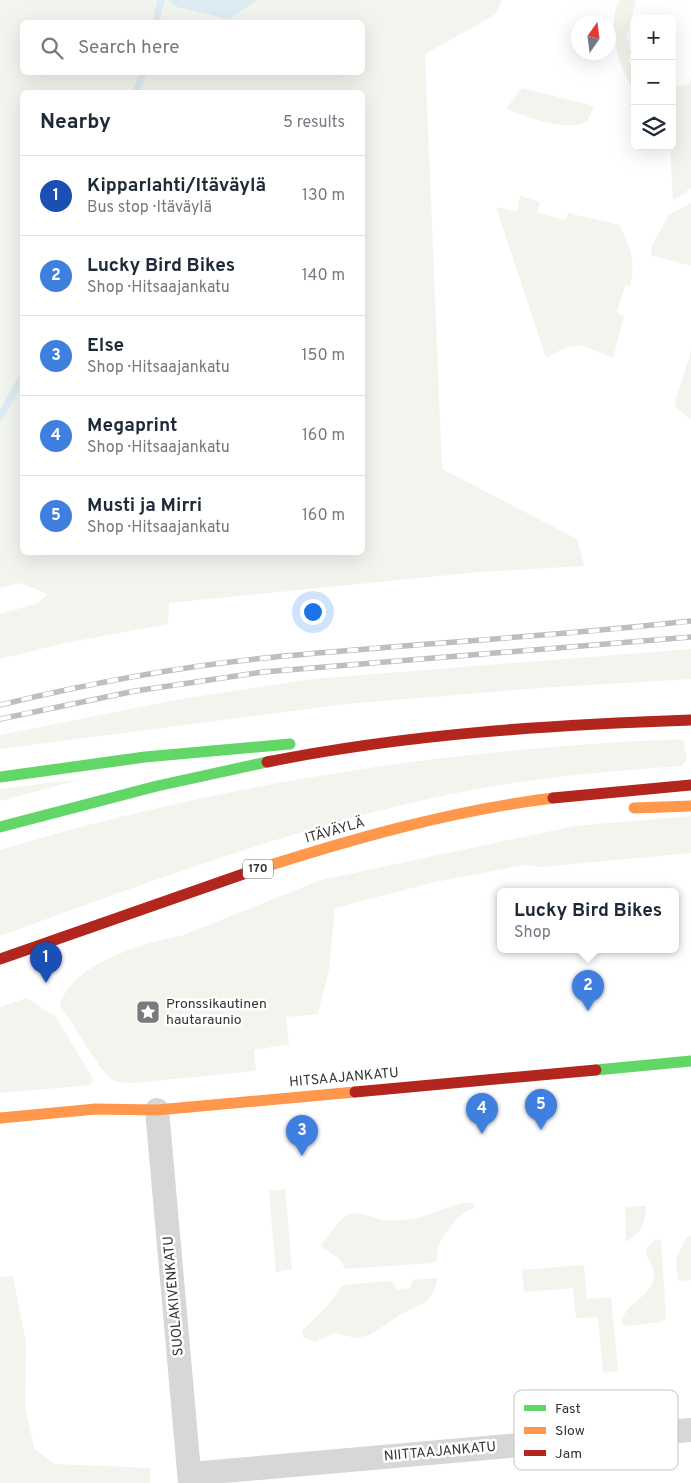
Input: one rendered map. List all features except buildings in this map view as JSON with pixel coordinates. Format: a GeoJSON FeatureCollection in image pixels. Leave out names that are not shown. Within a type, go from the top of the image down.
{"type":"FeatureCollection","features":[{"type":"Feature","properties":{"kind":"main road"},"geometry":{"type":"LineString","coordinates":[[642,721],[691,712]]}},
{"type":"Feature","properties":{"kind":"main road"},"geometry":{"type":"LineString","coordinates":[[0,777],[111,760],[196,750],[642,721],[691,720]]}},
{"type":"Feature","properties":{"kind":"main road"},"geometry":{"type":"LineString","coordinates":[[0,827],[158,785],[316,753],[446,734]]}},
{"type":"Feature","properties":{"kind":"main road","name":"ITÄVÄYLÄ"},"geometry":{"type":"LineString","coordinates":[[0,959],[220,881],[352,841],[445,817],[572,794],[691,785]]}},
{"type":"Feature","properties":{"kind":"main road"},"geometry":{"type":"LineString","coordinates":[[618,808],[691,806]]}},
{"type":"Feature","properties":{"kind":"main road"},"geometry":{"type":"LineString","coordinates":[[445,817],[541,812]]}},
{"type":"Feature","properties":{"kind":"main road","name":"HITSAAJANKATU"},"geometry":{"type":"LineString","coordinates":[[0,1118],[96,1109],[158,1110],[691,1061]]}},
{"type":"Feature","properties":{"kind":"street","name":"SUOLAKIVENKATU"},"geometry":{"type":"LineString","coordinates":[[158,1110],[190,1479]]}},
{"type":"Feature","properties":{"kind":"street","name":"NIITTAAJANKATU"},"geometry":{"type":"LineString","coordinates":[[678,1431],[691,1430]]}},
{"type":"Feature","properties":{"kind":"street","name":"NIITTAAJANKATU"},"geometry":{"type":"LineString","coordinates":[[190,1479],[514,1447]]}},
{"type":"Feature","properties":{"kind":"shaded area"},"geometry":{"type":"Polygon","coordinates":[[[0,0],[502,0],[496,14],[425,54],[442,469],[577,539],[584,566],[479,572],[169,603],[168,624],[65,643],[0,659],[0,614],[38,603],[48,594],[20,583],[0,588],[0,0]]]}},
{"type":"Feature","properties":{"kind":"shaded area"},"geometry":{"type":"Polygon","coordinates":[[[168,0],[257,0],[229,19],[177,7],[168,0]]]}},
{"type":"Feature","properties":{"kind":"shaded area"},"geometry":{"type":"Polygon","coordinates":[[[620,0],[636,0],[626,40],[630,41],[628,50],[631,51],[628,62],[631,62],[631,85],[619,59],[616,46],[616,9],[620,0]]]}},
{"type":"Feature","properties":{"kind":"shaded area"},"geometry":{"type":"Polygon","coordinates":[[[691,78],[691,188],[673,201],[670,150],[676,150],[676,87],[689,85],[691,78]]]}},
{"type":"Feature","properties":{"kind":"shaded area"},"geometry":{"type":"Polygon","coordinates":[[[522,88],[594,106],[587,122],[567,125],[546,122],[506,109],[522,88]]]}},
{"type":"Feature","properties":{"kind":"shaded area"},"geometry":{"type":"Polygon","coordinates":[[[520,196],[540,202],[537,213],[566,220],[568,213],[620,225],[631,255],[632,277],[630,286],[625,285],[617,313],[624,316],[613,358],[593,349],[573,346],[546,358],[496,207],[517,212],[520,196]]]}},
{"type":"Feature","properties":{"kind":"shaded area"},"geometry":{"type":"Polygon","coordinates":[[[691,203],[691,266],[651,255],[652,245],[669,215],[691,203]]]}},
{"type":"Feature","properties":{"kind":"shaded area"},"geometry":{"type":"Polygon","coordinates":[[[691,351],[691,418],[690,419],[674,406],[691,351]]]}},
{"type":"Feature","properties":{"kind":"shaded area"},"geometry":{"type":"Polygon","coordinates":[[[691,649],[691,679],[539,688],[346,704],[0,749],[0,735],[175,700],[312,679],[691,649]]]}},
{"type":"Feature","properties":{"kind":"shaded area"},"geometry":{"type":"Polygon","coordinates":[[[683,739],[687,758],[682,766],[585,774],[520,782],[456,793],[370,813],[210,861],[0,936],[0,850],[84,826],[168,806],[338,773],[424,760],[510,751],[683,739]]]}},
{"type":"Feature","properties":{"kind":"shaded area"},"geometry":{"type":"Polygon","coordinates":[[[82,779],[0,801],[0,789],[82,779]]]}},
{"type":"Feature","properties":{"kind":"shaded area"},"geometry":{"type":"Polygon","coordinates":[[[691,816],[691,853],[541,867],[524,865],[435,882],[335,908],[329,969],[318,1014],[286,1017],[289,1044],[254,1050],[256,1071],[133,1083],[115,1081],[101,1067],[60,1006],[66,991],[78,979],[92,967],[110,958],[148,944],[181,936],[321,880],[575,826],[691,816]]]}},
{"type":"Feature","properties":{"kind":"shaded area"},"geometry":{"type":"Polygon","coordinates":[[[27,998],[56,1017],[91,1075],[93,1079],[91,1085],[0,1093],[0,1007],[27,998]]]}},
{"type":"Feature","properties":{"kind":"shaded area"},"geometry":{"type":"Polygon","coordinates":[[[285,1189],[292,1269],[276,1272],[269,1191],[285,1189]]]}},
{"type":"Feature","properties":{"kind":"shaded area"},"geometry":{"type":"Polygon","coordinates":[[[462,1203],[473,1203],[475,1206],[454,1222],[439,1246],[437,1261],[432,1263],[345,1269],[340,1259],[321,1246],[333,1228],[349,1214],[361,1214],[386,1220],[406,1220],[462,1203]]]}},
{"type":"Feature","properties":{"kind":"shaded area"},"geometry":{"type":"Polygon","coordinates":[[[646,1206],[642,1227],[626,1242],[625,1207],[646,1206]]]}},
{"type":"Feature","properties":{"kind":"shaded area"},"geometry":{"type":"Polygon","coordinates":[[[691,1236],[691,1280],[678,1281],[676,1260],[686,1238],[691,1236]]]}},
{"type":"Feature","properties":{"kind":"shaded area"},"geometry":{"type":"Polygon","coordinates":[[[656,1239],[661,1240],[666,1318],[662,1322],[626,1326],[622,1324],[623,1317],[631,1306],[646,1292],[653,1281],[653,1271],[646,1248],[656,1239]]]}},
{"type":"Feature","properties":{"kind":"shaded area"},"geometry":{"type":"Polygon","coordinates":[[[584,1265],[587,1299],[611,1297],[618,1371],[603,1373],[598,1317],[576,1318],[573,1288],[524,1292],[522,1270],[584,1265]]]}},
{"type":"Feature","properties":{"kind":"shaded area"},"geometry":{"type":"Polygon","coordinates":[[[13,1276],[26,1343],[25,1407],[34,1448],[54,1464],[150,1468],[150,1483],[0,1483],[0,1277],[13,1276]]]}},
{"type":"Feature","properties":{"kind":"shaded area"},"geometry":{"type":"Polygon","coordinates":[[[438,1278],[434,1291],[426,1302],[401,1314],[370,1335],[356,1338],[334,1333],[315,1342],[303,1337],[302,1331],[330,1303],[342,1285],[391,1281],[398,1290],[410,1288],[413,1280],[438,1278]]]}},
{"type":"Feature","properties":{"kind":"waterway"},"geometry":{"type":"LineString","coordinates":[[156,20],[161,0]]}},
{"type":"Feature","properties":{"kind":"waterway"},"geometry":{"type":"LineString","coordinates":[[137,90],[142,75]]}},
{"type":"Feature","properties":{"kind":"waterway"},"geometry":{"type":"LineString","coordinates":[[0,417],[20,381]]}},
{"type":"Feature","properties":{"kind":"railway"},"geometry":{"type":"LineString","coordinates":[[0,705],[65,690],[198,666],[318,653],[584,632],[691,621]]}},
{"type":"Feature","properties":{"kind":"railway"},"geometry":{"type":"LineString","coordinates":[[0,719],[135,691],[263,672],[691,637]]}},
{"type":"Feature","properties":{"kind":"traffic: fast"},"geometry":{"type":"LineString","coordinates":[[0,777],[145,757],[290,744]]}},
{"type":"Feature","properties":{"kind":"traffic: fast"},"geometry":{"type":"LineString","coordinates":[[0,827],[157,786],[267,762]]}},
{"type":"Feature","properties":{"kind":"traffic: fast"},"geometry":{"type":"LineString","coordinates":[[596,1070],[691,1061]]}},
{"type":"Feature","properties":{"kind":"traffic: slow"},"geometry":{"type":"LineString","coordinates":[[249,872],[399,828],[476,811],[553,798]]}},
{"type":"Feature","properties":{"kind":"traffic: slow"},"geometry":{"type":"LineString","coordinates":[[634,808],[691,806]]}},
{"type":"Feature","properties":{"kind":"traffic: slow"},"geometry":{"type":"LineString","coordinates":[[0,1118],[96,1109],[157,1110],[355,1092]]}},
{"type":"Feature","properties":{"kind":"traffic: jam"},"geometry":{"type":"LineString","coordinates":[[267,762],[372,744],[478,732],[691,720]]}},
{"type":"Feature","properties":{"kind":"traffic: jam"},"geometry":{"type":"LineString","coordinates":[[553,798],[691,785]]}},
{"type":"Feature","properties":{"kind":"traffic: jam"},"geometry":{"type":"LineString","coordinates":[[0,959],[249,872]]}},
{"type":"Feature","properties":{"kind":"traffic: jam"},"geometry":{"type":"LineString","coordinates":[[355,1092],[596,1070]]}},
{"type":"Feature","properties":{"kind":"place","name":"Kipparlahti/Itäväylä"},"geometry":{"type":"Point","coordinates":[46,983]}},
{"type":"Feature","properties":{"kind":"place","name":"Lucky Bird Bikes"},"geometry":{"type":"Point","coordinates":[588,1011]}},
{"type":"Feature","properties":{"kind":"place","name":"Pronssikautinen hautaraunio"},"geometry":{"type":"Point","coordinates":[148,1012]}},
{"type":"Feature","properties":{"kind":"place","name":"Musti ja Mirri"},"geometry":{"type":"Point","coordinates":[541,1130]}},
{"type":"Feature","properties":{"kind":"place","name":"Megaprint"},"geometry":{"type":"Point","coordinates":[482,1134]}},
{"type":"Feature","properties":{"kind":"place","name":"Else"},"geometry":{"type":"Point","coordinates":[302,1156]}}]}
